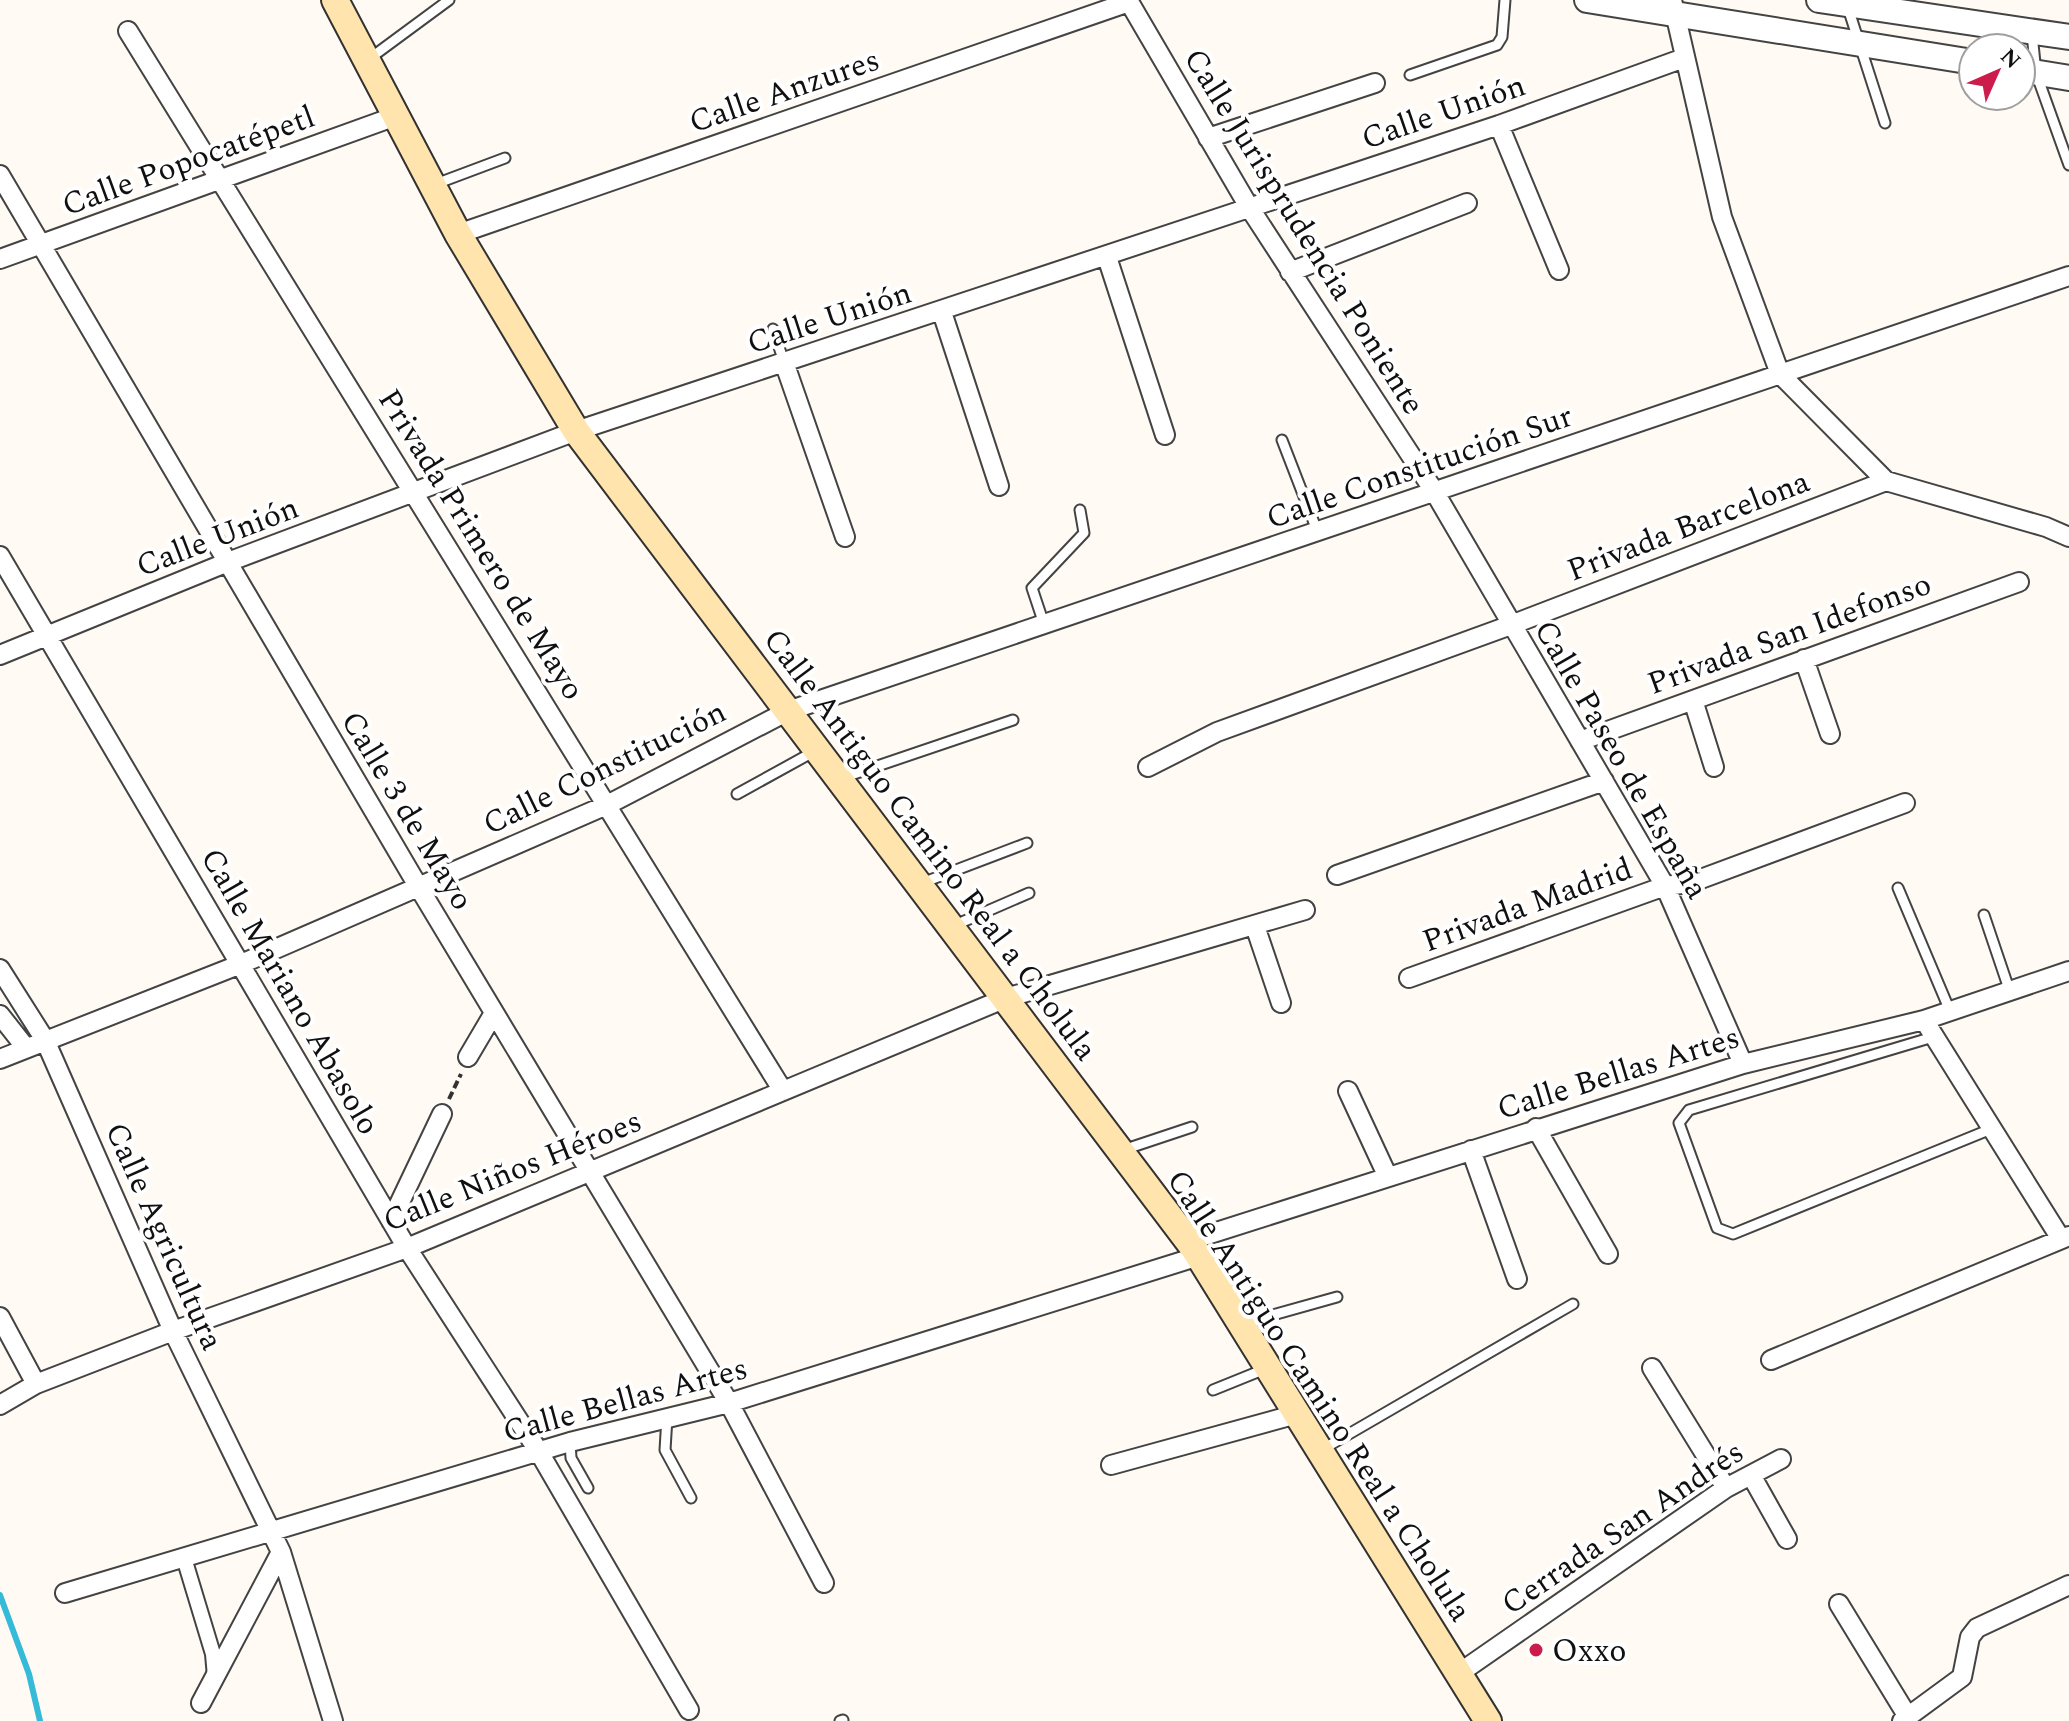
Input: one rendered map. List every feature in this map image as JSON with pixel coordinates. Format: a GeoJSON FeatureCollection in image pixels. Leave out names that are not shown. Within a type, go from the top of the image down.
{"type":"FeatureCollection","features":[{"type":"Feature","properties":{"kind":"main road","name":"Calle Antiguo Camino Real a Cholula"},"geometry":{"type":"LineString","coordinates":[[335,0],[458,234],[576,431],[1194,1249],[1488,1721]]}},
{"type":"Feature","properties":{"kind":"street"},"geometry":{"type":"LineString","coordinates":[[1587,0],[1673,7],[1957,59]]}},
{"type":"Feature","properties":{"kind":"street"},"geometry":{"type":"LineString","coordinates":[[1819,0],[1948,10],[2031,32]]}},
{"type":"Feature","properties":{"kind":"street","name":"Calle Jurisprudencia Poniente"},"geometry":{"type":"LineString","coordinates":[[1128,1],[1249,207],[1434,491]]}},
{"type":"Feature","properties":{"kind":"street","name":"Calle Anzures"},"geometry":{"type":"LineString","coordinates":[[458,234],[1128,1]]}},
{"type":"Feature","properties":{"kind":"street"},"geometry":{"type":"LineString","coordinates":[[1673,7],[1722,217],[1780,374],[1886,481],[2033,522],[2069,537]]}},
{"type":"Feature","properties":{"kind":"street","name":"Privada Primero de Mayo"},"geometry":{"type":"LineString","coordinates":[[128,31],[609,804],[783,1091]]}},
{"type":"Feature","properties":{"kind":"street"},"geometry":{"type":"LineString","coordinates":[[2037,33],[2069,37]]}},
{"type":"Feature","properties":{"kind":"street","name":"Calle Unión"},"geometry":{"type":"LineString","coordinates":[[0,655],[228,562],[576,431],[1107,257],[1499,125],[1684,58]]}},
{"type":"Feature","properties":{"kind":"street"},"geometry":{"type":"LineString","coordinates":[[2037,72],[2069,78]]}},
{"type":"Feature","properties":{"kind":"street"},"geometry":{"type":"LineString","coordinates":[[1208,138],[1375,83]]}},
{"type":"Feature","properties":{"kind":"street","name":"Calle Popocatépetl"},"geometry":{"type":"LineString","coordinates":[[0,259],[222,182],[396,116]]}},
{"type":"Feature","properties":{"kind":"street"},"geometry":{"type":"LineString","coordinates":[[1499,125],[1559,270]]}},
{"type":"Feature","properties":{"kind":"street","name":"Calle 3 de Mayo"},"geometry":{"type":"LineString","coordinates":[[0,175],[418,886],[729,1403],[824,1583]]}},
{"type":"Feature","properties":{"kind":"street"},"geometry":{"type":"LineString","coordinates":[[1290,272],[1467,203]]}},
{"type":"Feature","properties":{"kind":"street"},"geometry":{"type":"LineString","coordinates":[[1107,257],[1165,435]]}},
{"type":"Feature","properties":{"kind":"street","name":"Calle Constitución Sur"},"geometry":{"type":"LineString","coordinates":[[788,711],[2069,276]]}},
{"type":"Feature","properties":{"kind":"street"},"geometry":{"type":"LineString","coordinates":[[942,312],[999,486]]}},
{"type":"Feature","properties":{"kind":"street"},"geometry":{"type":"LineString","coordinates":[[784,362],[845,537]]}},
{"type":"Feature","properties":{"kind":"street","name":"Privada Barcelona"},"geometry":{"type":"LineString","coordinates":[[1148,767],[1217,732],[1511,625],[1886,481]]}},
{"type":"Feature","properties":{"kind":"street","name":"Calle Paseo de España"},"geometry":{"type":"LineString","coordinates":[[1434,491],[1665,886],[1743,1064]]}},
{"type":"Feature","properties":{"kind":"street","name":"Calle Mariano Abasolo"},"geometry":{"type":"LineString","coordinates":[[0,556],[407,1248],[539,1452],[689,1710]]}},
{"type":"Feature","properties":{"kind":"street","name":"Privada San Idefonso"},"geometry":{"type":"LineString","coordinates":[[1580,741],[2019,582]]}},
{"type":"Feature","properties":{"kind":"street"},"geometry":{"type":"LineString","coordinates":[[1804,659],[1830,734]]}},
{"type":"Feature","properties":{"kind":"street"},"geometry":{"type":"LineString","coordinates":[[1693,700],[1714,767]]}},
{"type":"Feature","properties":{"kind":"street","name":"Calle Constitución"},"geometry":{"type":"LineString","coordinates":[[0,1059],[241,964],[609,804],[788,711]]}},
{"type":"Feature","properties":{"kind":"street"},"geometry":{"type":"LineString","coordinates":[[1337,875],[1604,781]]}},
{"type":"Feature","properties":{"kind":"street","name":"Privada Madrid"},"geometry":{"type":"LineString","coordinates":[[1409,978],[1665,886],[1690,883],[1905,803]]}},
{"type":"Feature","properties":{"kind":"street","name":"Calle Niños Héroes"},"geometry":{"type":"LineString","coordinates":[[0,1405],[36,1384],[173,1331],[407,1248],[1006,998],[1305,910]]}},
{"type":"Feature","properties":{"kind":"street"},"geometry":{"type":"LineString","coordinates":[[1255,926],[1281,1003]]}},
{"type":"Feature","properties":{"kind":"street","name":"Calle Agricultura"},"geometry":{"type":"LineString","coordinates":[[0,969],[45,1040],[173,1331],[281,1552],[333,1721]]}},
{"type":"Feature","properties":{"kind":"street","name":"Calle Bellas Artes"},"geometry":{"type":"LineString","coordinates":[[65,1593],[570,1442],[729,1403],[1194,1249],[1387,1175],[1743,1064],[1924,1020],[2069,971]]}},
{"type":"Feature","properties":{"kind":"street"},"geometry":{"type":"LineString","coordinates":[[468,1057],[494,1013]]}},
{"type":"Feature","properties":{"kind":"street"},"geometry":{"type":"LineString","coordinates":[[0,1015],[26,1048]]}},
{"type":"Feature","properties":{"kind":"street"},"geometry":{"type":"LineString","coordinates":[[1771,1360],[2065,1238],[1991,1129],[1924,1020]]}},
{"type":"Feature","properties":{"kind":"street"},"geometry":{"type":"LineString","coordinates":[[1348,1091],[1387,1175]]}},
{"type":"Feature","properties":{"kind":"street"},"geometry":{"type":"LineString","coordinates":[[391,1221],[442,1114]]}},
{"type":"Feature","properties":{"kind":"street"},"geometry":{"type":"LineString","coordinates":[[1536,1128],[1608,1254]]}},
{"type":"Feature","properties":{"kind":"street"},"geometry":{"type":"LineString","coordinates":[[1471,1150],[1517,1279]]}},
{"type":"Feature","properties":{"kind":"street"},"geometry":{"type":"LineString","coordinates":[[0,1317],[36,1384]]}},
{"type":"Feature","properties":{"kind":"street"},"geometry":{"type":"LineString","coordinates":[[1652,1368],[1726,1488]]}},
{"type":"Feature","properties":{"kind":"street"},"geometry":{"type":"LineString","coordinates":[[1111,1465],[1297,1414]]}},
{"type":"Feature","properties":{"kind":"street","name":"Cerrada San Andrés"},"geometry":{"type":"LineString","coordinates":[[1458,1674],[1726,1488],[1781,1459]]}},
{"type":"Feature","properties":{"kind":"street"},"geometry":{"type":"LineString","coordinates":[[1751,1475],[1787,1539]]}},
{"type":"Feature","properties":{"kind":"street"},"geometry":{"type":"LineString","coordinates":[[201,1703],[281,1552]]}},
{"type":"Feature","properties":{"kind":"street"},"geometry":{"type":"LineString","coordinates":[[184,1558],[213,1654],[215,1679]]}},
{"type":"Feature","properties":{"kind":"street"},"geometry":{"type":"LineString","coordinates":[[1839,1604],[1905,1719],[1962,1677],[1970,1637],[1977,1628],[2069,1585]]}},
{"type":"Feature","properties":{"kind":"lane"},"geometry":{"type":"LineString","coordinates":[[367,61],[449,0]]}},
{"type":"Feature","properties":{"kind":"lane"},"geometry":{"type":"LineString","coordinates":[[1410,75],[1497,45],[1502,37],[1505,0]]}},
{"type":"Feature","properties":{"kind":"lane"},"geometry":{"type":"LineString","coordinates":[[1847,4],[1885,123]]}},
{"type":"Feature","properties":{"kind":"lane"},"geometry":{"type":"LineString","coordinates":[[2037,90],[2069,165]]}},
{"type":"Feature","properties":{"kind":"lane"},"geometry":{"type":"LineString","coordinates":[[432,185],[505,158]]}},
{"type":"Feature","properties":{"kind":"lane"},"geometry":{"type":"LineString","coordinates":[[773,329],[784,362]]}},
{"type":"Feature","properties":{"kind":"lane"},"geometry":{"type":"LineString","coordinates":[[1282,440],[1318,533]]}},
{"type":"Feature","properties":{"kind":"lane"},"geometry":{"type":"LineString","coordinates":[[1044,624],[1032,588],[1084,533],[1080,510]]}},
{"type":"Feature","properties":{"kind":"lane"},"geometry":{"type":"LineString","coordinates":[[840,779],[1013,720]]}},
{"type":"Feature","properties":{"kind":"lane"},"geometry":{"type":"LineString","coordinates":[[737,794],[817,750]]}},
{"type":"Feature","properties":{"kind":"lane"},"geometry":{"type":"LineString","coordinates":[[916,885],[1027,843]]}},
{"type":"Feature","properties":{"kind":"lane"},"geometry":{"type":"LineString","coordinates":[[1898,888],[1950,1011]]}},
{"type":"Feature","properties":{"kind":"lane"},"geometry":{"type":"LineString","coordinates":[[950,928],[1029,893]]}},
{"type":"Feature","properties":{"kind":"lane"},"geometry":{"type":"LineString","coordinates":[[1984,915],[2010,992]]}},
{"type":"Feature","properties":{"kind":"lane"},"geometry":{"type":"LineString","coordinates":[[1933,1037],[1689,1110],[1682,1115],[1679,1123],[1717,1228],[1733,1234],[1991,1129]]}},
{"type":"Feature","properties":{"kind":"lane"},"geometry":{"type":"LineString","coordinates":[[1121,1151],[1192,1127]]}},
{"type":"Feature","properties":{"kind":"lane"},"geometry":{"type":"LineString","coordinates":[[1241,1324],[1337,1297]]}},
{"type":"Feature","properties":{"kind":"lane"},"geometry":{"type":"LineString","coordinates":[[1320,1451],[1573,1304]]}},
{"type":"Feature","properties":{"kind":"lane"},"geometry":{"type":"LineString","coordinates":[[1213,1390],[1268,1368]]}},
{"type":"Feature","properties":{"kind":"lane"},"geometry":{"type":"LineString","coordinates":[[667,1417],[665,1450],[691,1498]]}},
{"type":"Feature","properties":{"kind":"lane"},"geometry":{"type":"LineString","coordinates":[[570,1442],[571,1458],[588,1488]]}},
{"type":"Feature","properties":{"kind":"path"},"geometry":{"type":"LineString","coordinates":[[442,1114],[468,1057]]}},
{"type":"Feature","properties":{"kind":"waterway"},"geometry":{"type":"LineString","coordinates":[[0,1595],[29,1674],[40,1721]]}},
{"type":"Feature","properties":{"kind":"place","name":"Oxxo"},"geometry":{"type":"Point","coordinates":[1536,1650]}}]}
